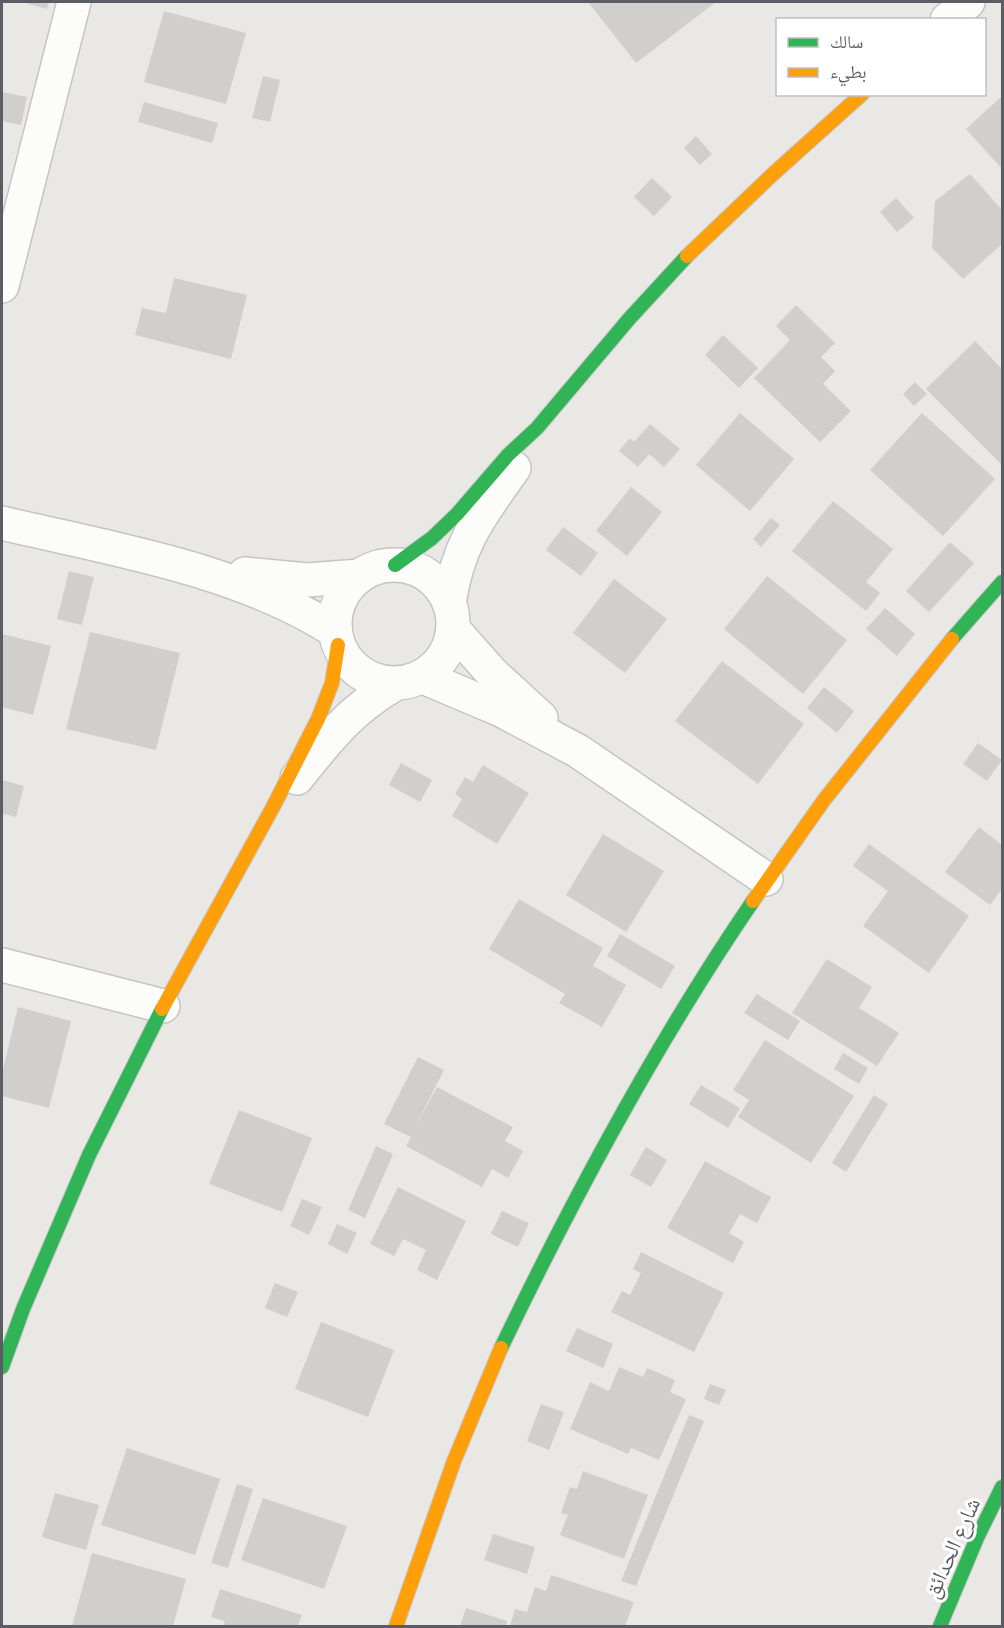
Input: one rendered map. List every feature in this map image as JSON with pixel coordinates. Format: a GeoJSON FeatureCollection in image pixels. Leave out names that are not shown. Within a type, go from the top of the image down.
{"type":"FeatureCollection","features":[{"type":"Feature","properties":{"kind":"street"},"geometry":{"type":"LineString","coordinates":[[2,286],[74,2]]}},
{"type":"Feature","properties":{"kind":"street"},"geometry":{"type":"LineString","coordinates":[[949,18],[968,2]]}},
{"type":"Feature","properties":{"kind":"street"},"geometry":{"type":"LineString","coordinates":[[273,807],[341,724],[370,699],[435,668],[444,656],[451,643],[451,616],[459,558],[479,517],[524,453],[537,428],[635,312],[686,257],[740,204],[860,96]]}},
{"type":"Feature","properties":{"kind":"street"},"geometry":{"type":"LineString","coordinates":[[395,565],[449,523],[505,458],[537,428]]}},
{"type":"Feature","properties":{"kind":"street"},"geometry":{"type":"LineString","coordinates":[[2,523],[176,565],[272,596],[315,618],[336,638],[345,658],[360,673],[380,682],[409,680],[501,710],[578,751],[766,879]]}},
{"type":"Feature","properties":{"kind":"street"},"geometry":{"type":"LineString","coordinates":[[176,565],[307,580],[360,576]]}},
{"type":"Feature","properties":{"kind":"street"},"geometry":{"type":"LineString","coordinates":[[2,1366],[23,1309],[89,1155],[163,1006],[273,807],[326,702],[332,683],[337,606],[350,584],[360,576],[384,566],[410,567],[423,572],[443,591],[451,616],[492,672],[578,751]]}},
{"type":"Feature","properties":{"kind":"street"},"geometry":{"type":"LineString","coordinates":[[396,1626],[446,1483],[490,1374],[568,1211],[621,1112],[698,982],[766,879],[838,781],[914,684],[1002,582]]}},
{"type":"Feature","properties":{"kind":"street"},"geometry":{"type":"LineString","coordinates":[[2,965],[163,1006]]}},
{"type":"Feature","properties":{"kind":"street","name":"شارع الحدائق"},"geometry":{"type":"LineString","coordinates":[[940,1626],[1002,1487]]}},
{"type":"Feature","properties":{"kind":"building"},"geometry":{"type":"Polygon","coordinates":[[[22,2],[49,2],[47,9],[22,2]]]}},
{"type":"Feature","properties":{"kind":"building"},"geometry":{"type":"Polygon","coordinates":[[[588,2],[716,2],[636,63],[588,2]]]}},
{"type":"Feature","properties":{"kind":"building"},"geometry":{"type":"Polygon","coordinates":[[[164,11],[246,33],[226,104],[144,82],[164,11]]]}},
{"type":"Feature","properties":{"kind":"building"},"geometry":{"type":"Polygon","coordinates":[[[263,76],[280,80],[270,122],[252,118],[263,76]]]}},
{"type":"Feature","properties":{"kind":"building"},"geometry":{"type":"Polygon","coordinates":[[[2,92],[27,97],[21,125],[2,121],[2,92]]]}},
{"type":"Feature","properties":{"kind":"building"},"geometry":{"type":"Polygon","coordinates":[[[1002,96],[1002,169],[966,129],[1002,96]]]}},
{"type":"Feature","properties":{"kind":"building"},"geometry":{"type":"Polygon","coordinates":[[[144,102],[218,123],[212,143],[138,122],[144,102]]]}},
{"type":"Feature","properties":{"kind":"building"},"geometry":{"type":"Polygon","coordinates":[[[696,136],[712,154],[700,165],[684,148],[696,136]]]}},
{"type":"Feature","properties":{"kind":"building"},"geometry":{"type":"Polygon","coordinates":[[[970,174],[1002,210],[1002,244],[963,279],[932,248],[935,201],[970,174]]]}},
{"type":"Feature","properties":{"kind":"building"},"geometry":{"type":"Polygon","coordinates":[[[652,178],[672,197],[654,216],[634,197],[652,178]]]}},
{"type":"Feature","properties":{"kind":"building"},"geometry":{"type":"Polygon","coordinates":[[[896,198],[914,218],[897,232],[880,212],[896,198]]]}},
{"type":"Feature","properties":{"kind":"building"},"geometry":{"type":"Polygon","coordinates":[[[174,278],[247,295],[231,359],[135,335],[142,308],[166,313],[174,278]]]}},
{"type":"Feature","properties":{"kind":"building"},"geometry":{"type":"Polygon","coordinates":[[[796,305],[835,343],[821,357],[835,371],[823,384],[851,411],[820,442],[754,378],[790,340],[776,326],[796,305]]]}},
{"type":"Feature","properties":{"kind":"building"},"geometry":{"type":"Polygon","coordinates":[[[723,335],[758,368],[739,388],[705,355],[723,335]]]}},
{"type":"Feature","properties":{"kind":"building"},"geometry":{"type":"Polygon","coordinates":[[[975,341],[1002,369],[1002,465],[926,389],[975,341]]]}},
{"type":"Feature","properties":{"kind":"building"},"geometry":{"type":"Polygon","coordinates":[[[915,382],[927,394],[914,406],[903,394],[915,382]]]}},
{"type":"Feature","properties":{"kind":"building"},"geometry":{"type":"Polygon","coordinates":[[[740,413],[794,459],[750,511],[696,465],[740,413]]]}},
{"type":"Feature","properties":{"kind":"building"},"geometry":{"type":"Polygon","coordinates":[[[922,413],[995,479],[943,536],[870,470],[922,413]]]}},
{"type":"Feature","properties":{"kind":"building"},"geometry":{"type":"Polygon","coordinates":[[[650,424],[680,449],[664,467],[649,454],[638,467],[619,451],[630,438],[634,442],[650,424]]]}},
{"type":"Feature","properties":{"kind":"building"},"geometry":{"type":"Polygon","coordinates":[[[631,487],[662,512],[627,556],[596,531],[631,487]]]}},
{"type":"Feature","properties":{"kind":"building"},"geometry":{"type":"Polygon","coordinates":[[[833,501],[893,549],[866,582],[880,593],[866,611],[792,551],[833,501]]]}},
{"type":"Feature","properties":{"kind":"building"},"geometry":{"type":"Polygon","coordinates":[[[771,518],[780,525],[761,547],[753,539],[771,518]]]}},
{"type":"Feature","properties":{"kind":"building"},"geometry":{"type":"Polygon","coordinates":[[[563,527],[598,553],[581,576],[546,550],[563,527]]]}},
{"type":"Feature","properties":{"kind":"building"},"geometry":{"type":"Polygon","coordinates":[[[950,542],[974,563],[929,612],[906,591],[950,542]]]}},
{"type":"Feature","properties":{"kind":"building"},"geometry":{"type":"Polygon","coordinates":[[[69,571],[94,577],[82,625],[57,619],[69,571]]]}},
{"type":"Feature","properties":{"kind":"building"},"geometry":{"type":"Polygon","coordinates":[[[767,576],[847,640],[803,694],[724,629],[767,576]]]}},
{"type":"Feature","properties":{"kind":"building"},"geometry":{"type":"Polygon","coordinates":[[[614,579],[667,619],[625,673],[573,633],[614,579]]]}},
{"type":"Feature","properties":{"kind":"building"},"geometry":{"type":"Polygon","coordinates":[[[885,608],[915,634],[897,656],[866,629],[885,608]]]}},
{"type":"Feature","properties":{"kind":"building"},"geometry":{"type":"Polygon","coordinates":[[[90,632],[180,653],[156,750],[66,729],[90,632]]]}},
{"type":"Feature","properties":{"kind":"building"},"geometry":{"type":"Polygon","coordinates":[[[2,634],[51,646],[33,715],[2,707],[2,634]]]}},
{"type":"Feature","properties":{"kind":"building"},"geometry":{"type":"Polygon","coordinates":[[[722,661],[804,724],[758,784],[675,721],[722,661]]]}},
{"type":"Feature","properties":{"kind":"building"},"geometry":{"type":"Polygon","coordinates":[[[824,687],[854,711],[837,733],[807,708],[824,687]]]}},
{"type":"Feature","properties":{"kind":"building"},"geometry":{"type":"Polygon","coordinates":[[[978,743],[1002,760],[987,781],[963,764],[978,743]]]}},
{"type":"Feature","properties":{"kind":"building"},"geometry":{"type":"Polygon","coordinates":[[[401,763],[432,780],[420,802],[389,785],[401,763]]]}},
{"type":"Feature","properties":{"kind":"building"},"geometry":{"type":"Polygon","coordinates":[[[483,765],[529,793],[497,844],[452,816],[462,799],[455,794],[465,777],[473,782],[483,765]]]}},
{"type":"Feature","properties":{"kind":"building"},"geometry":{"type":"Polygon","coordinates":[[[2,780],[24,786],[16,817],[4,814],[2,820],[2,780]]]}},
{"type":"Feature","properties":{"kind":"building"},"geometry":{"type":"Polygon","coordinates":[[[979,827],[1002,845],[1002,889],[990,905],[945,872],[979,827]]]}},
{"type":"Feature","properties":{"kind":"building"},"geometry":{"type":"Polygon","coordinates":[[[603,834],[664,871],[626,932],[566,895],[603,834]]]}},
{"type":"Feature","properties":{"kind":"building"},"geometry":{"type":"Polygon","coordinates":[[[869,844],[969,916],[929,973],[863,926],[888,891],[853,866],[869,844]]]}},
{"type":"Feature","properties":{"kind":"building"},"geometry":{"type":"Polygon","coordinates":[[[519,899],[603,948],[593,966],[626,985],[602,1027],[559,1003],[565,994],[489,949],[519,899]]]}},
{"type":"Feature","properties":{"kind":"building"},"geometry":{"type":"Polygon","coordinates":[[[620,934],[675,966],[661,989],[607,956],[620,934]]]}},
{"type":"Feature","properties":{"kind":"building"},"geometry":{"type":"Polygon","coordinates":[[[827,959],[872,987],[859,1008],[899,1033],[877,1066],[792,1013],[827,959]]]}},
{"type":"Feature","properties":{"kind":"building"},"geometry":{"type":"Polygon","coordinates":[[[757,994],[800,1021],[788,1040],[744,1013],[757,994]]]}},
{"type":"Feature","properties":{"kind":"building"},"geometry":{"type":"Polygon","coordinates":[[[18,1007],[71,1021],[49,1108],[2,1096],[2,1073],[18,1007]]]}},
{"type":"Feature","properties":{"kind":"building"},"geometry":{"type":"Polygon","coordinates":[[[765,1040],[854,1096],[811,1163],[738,1117],[749,1100],[733,1090],[765,1040]]]}},
{"type":"Feature","properties":{"kind":"building"},"geometry":{"type":"Polygon","coordinates":[[[843,1053],[868,1068],[859,1084],[834,1069],[843,1053]]]}},
{"type":"Feature","properties":{"kind":"building"},"geometry":{"type":"Polygon","coordinates":[[[418,1057],[444,1070],[415,1127],[437,1087],[513,1127],[505,1141],[523,1151],[508,1178],[492,1169],[482,1187],[406,1146],[411,1137],[384,1124],[418,1057]]]}},
{"type":"Feature","properties":{"kind":"building"},"geometry":{"type":"Polygon","coordinates":[[[701,1085],[740,1108],[728,1128],[689,1104],[701,1085]]]}},
{"type":"Feature","properties":{"kind":"building"},"geometry":{"type":"Polygon","coordinates":[[[874,1095],[888,1104],[846,1172],[832,1163],[874,1095]]]}},
{"type":"Feature","properties":{"kind":"building"},"geometry":{"type":"Polygon","coordinates":[[[239,1110],[312,1138],[282,1212],[209,1184],[239,1110]]]}},
{"type":"Feature","properties":{"kind":"building"},"geometry":{"type":"Polygon","coordinates":[[[376,1146],[393,1154],[365,1218],[348,1210],[376,1146]]]}},
{"type":"Feature","properties":{"kind":"building"},"geometry":{"type":"Polygon","coordinates":[[[646,1147],[667,1160],[651,1187],[630,1175],[646,1147]]]}},
{"type":"Feature","properties":{"kind":"building"},"geometry":{"type":"Polygon","coordinates":[[[705,1161],[771,1197],[757,1223],[740,1214],[729,1233],[744,1242],[733,1263],[667,1228],[705,1161]]]}},
{"type":"Feature","properties":{"kind":"building"},"geometry":{"type":"Polygon","coordinates":[[[398,1187],[466,1221],[437,1280],[417,1270],[426,1250],[403,1239],[394,1256],[370,1244],[398,1187]]]}},
{"type":"Feature","properties":{"kind":"building"},"geometry":{"type":"Polygon","coordinates":[[[302,1199],[322,1207],[309,1235],[290,1226],[302,1199]]]}},
{"type":"Feature","properties":{"kind":"building"},"geometry":{"type":"Polygon","coordinates":[[[502,1211],[529,1223],[518,1247],[491,1234],[502,1211]]]}},
{"type":"Feature","properties":{"kind":"building"},"geometry":{"type":"Polygon","coordinates":[[[337,1224],[357,1233],[347,1254],[328,1244],[337,1224]]]}},
{"type":"Feature","properties":{"kind":"building"},"geometry":{"type":"Polygon","coordinates":[[[641,1252],[724,1293],[694,1352],[611,1312],[622,1291],[630,1295],[641,1273],[633,1269],[641,1252]]]}},
{"type":"Feature","properties":{"kind":"building"},"geometry":{"type":"Polygon","coordinates":[[[275,1283],[298,1292],[287,1317],[265,1308],[275,1283]]]}},
{"type":"Feature","properties":{"kind":"building"},"geometry":{"type":"Polygon","coordinates":[[[321,1322],[394,1350],[368,1417],[295,1389],[321,1322]]]}},
{"type":"Feature","properties":{"kind":"building"},"geometry":{"type":"Polygon","coordinates":[[[577,1328],[613,1344],[603,1368],[566,1351],[577,1328]]]}},
{"type":"Feature","properties":{"kind":"building"},"geometry":{"type":"Polygon","coordinates":[[[619,1367],[643,1377],[647,1368],[675,1380],[670,1392],[686,1399],[659,1460],[631,1448],[628,1454],[570,1429],[590,1382],[609,1391],[619,1367]]]}},
{"type":"Feature","properties":{"kind":"building"},"geometry":{"type":"Polygon","coordinates":[[[710,1384],[726,1390],[719,1405],[704,1399],[710,1384]]]}},
{"type":"Feature","properties":{"kind":"building"},"geometry":{"type":"Polygon","coordinates":[[[541,1404],[564,1412],[549,1450],[527,1441],[541,1404]]]}},
{"type":"Feature","properties":{"kind":"building"},"geometry":{"type":"Polygon","coordinates":[[[689,1415],[704,1421],[636,1586],[621,1581],[689,1415]]]}},
{"type":"Feature","properties":{"kind":"building"},"geometry":{"type":"Polygon","coordinates":[[[127,1448],[220,1479],[195,1555],[101,1525],[127,1448]]]}},
{"type":"Feature","properties":{"kind":"building"},"geometry":{"type":"Polygon","coordinates":[[[583,1471],[648,1495],[624,1559],[560,1535],[568,1515],[561,1513],[570,1487],[577,1489],[583,1471]]]}},
{"type":"Feature","properties":{"kind":"building"},"geometry":{"type":"Polygon","coordinates":[[[237,1484],[253,1489],[228,1568],[211,1563],[237,1484]]]}},
{"type":"Feature","properties":{"kind":"building"},"geometry":{"type":"Polygon","coordinates":[[[55,1493],[99,1505],[86,1550],[42,1537],[55,1493]]]}},
{"type":"Feature","properties":{"kind":"building"},"geometry":{"type":"Polygon","coordinates":[[[263,1498],[347,1526],[324,1589],[241,1560],[263,1498]]]}},
{"type":"Feature","properties":{"kind":"building"},"geometry":{"type":"Polygon","coordinates":[[[493,1534],[535,1547],[527,1574],[484,1560],[493,1534]]]}},
{"type":"Feature","properties":{"kind":"building"},"geometry":{"type":"Polygon","coordinates":[[[92,1553],[186,1579],[173,1626],[72,1626],[92,1553]]]}},
{"type":"Feature","properties":{"kind":"building"},"geometry":{"type":"Polygon","coordinates":[[[551,1575],[634,1602],[625,1626],[510,1626],[515,1609],[527,1612],[535,1587],[546,1591],[551,1575]]]}},
{"type":"Feature","properties":{"kind":"building"},"geometry":{"type":"Polygon","coordinates":[[[220,1589],[302,1615],[298,1626],[223,1626],[225,1621],[211,1617],[220,1589]]]}},
{"type":"Feature","properties":{"kind":"building"},"geometry":{"type":"Polygon","coordinates":[[[466,1608],[507,1621],[506,1626],[460,1626],[466,1608]]]}},
{"type":"Feature","properties":{"kind":"traffic: fast"},"geometry":{"type":"LineString","coordinates":[[395,565],[432,538],[457,514],[508,455],[537,428],[629,319],[687,256]]}},
{"type":"Feature","properties":{"kind":"traffic: fast"},"geometry":{"type":"LineString","coordinates":[[952,639],[1002,582]]}},
{"type":"Feature","properties":{"kind":"traffic: fast"},"geometry":{"type":"LineString","coordinates":[[501,1348],[618,1120],[683,1009],[753,901]]}},
{"type":"Feature","properties":{"kind":"traffic: fast"},"geometry":{"type":"LineString","coordinates":[[2,1367],[23,1309],[89,1155],[162,1009]]}},
{"type":"Feature","properties":{"kind":"traffic: fast"},"geometry":{"type":"LineString","coordinates":[[940,1626],[977,1538],[1002,1487]]}},
{"type":"Feature","properties":{"kind":"traffic: slow"},"geometry":{"type":"LineString","coordinates":[[687,256],[860,96]]}},
{"type":"Feature","properties":{"kind":"traffic: slow"},"geometry":{"type":"LineString","coordinates":[[753,901],[824,800],[952,639]]}},
{"type":"Feature","properties":{"kind":"traffic: slow"},"geometry":{"type":"LineString","coordinates":[[162,1009],[273,807],[318,719],[332,683],[338,645]]}},
{"type":"Feature","properties":{"kind":"traffic: slow"},"geometry":{"type":"LineString","coordinates":[[396,1626],[454,1461],[501,1348]]}}]}
